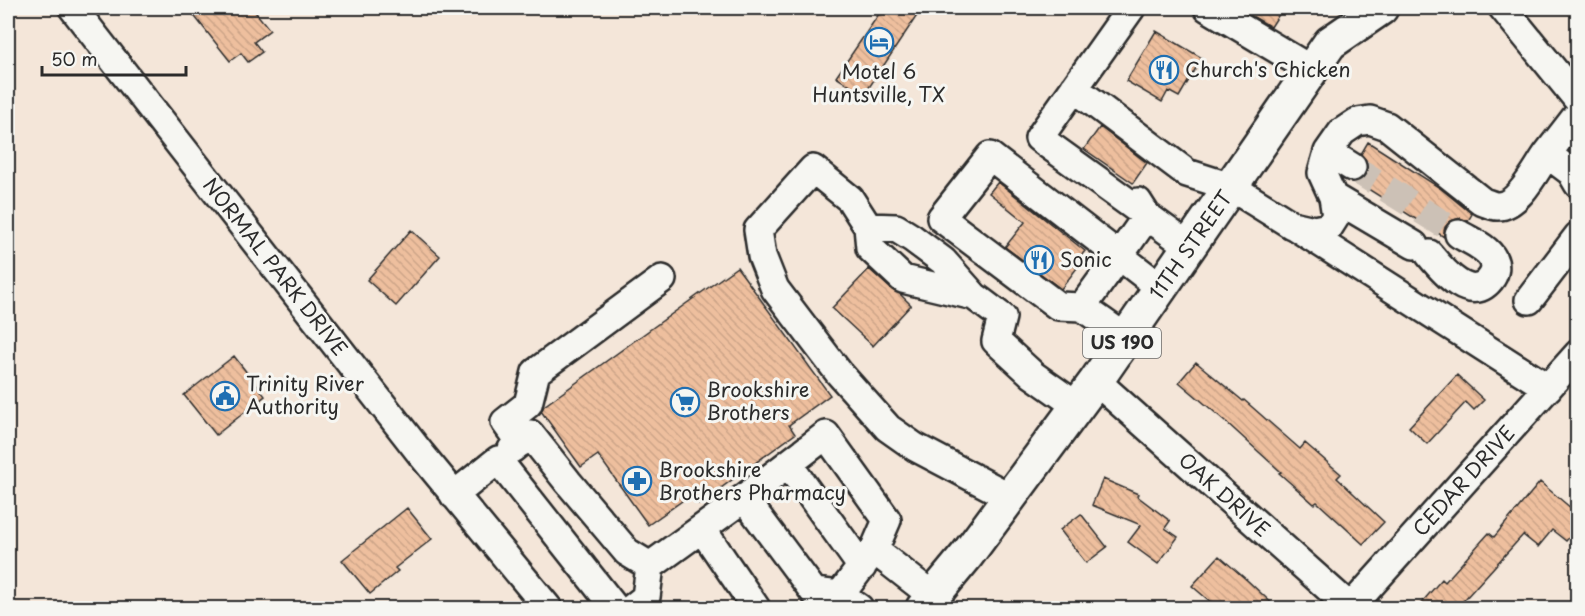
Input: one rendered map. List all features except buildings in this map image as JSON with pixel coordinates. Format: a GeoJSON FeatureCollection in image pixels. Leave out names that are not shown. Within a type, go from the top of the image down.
{"type":"FeatureCollection","features":[{"type":"Feature","properties":{"kind":"main road","name":"US 190"},"geometry":{"type":"LineString","coordinates":[[1330,43],[1342,8]]}},
{"type":"Feature","properties":{"kind":"main road"},"geometry":{"type":"LineString","coordinates":[[1330,43],[1357,8]]}},
{"type":"Feature","properties":{"kind":"main road","name":"11TH STREET"},"geometry":{"type":"LineString","coordinates":[[928,602],[967,555],[1087,393],[1330,43],[1381,8]]}},
{"type":"Feature","properties":{"kind":"street","name":"NORMAL PARK DRIVE"},"geometry":{"type":"LineString","coordinates":[[73,8],[454,495],[548,609]]}},
{"type":"Feature","properties":{"kind":"street"},"geometry":{"type":"LineString","coordinates":[[1131,8],[1074,88],[1045,142],[1190,247]]}},
{"type":"Feature","properties":{"kind":"street"},"geometry":{"type":"LineString","coordinates":[[1208,8],[1312,70]]}},
{"type":"Feature","properties":{"kind":"street"},"geometry":{"type":"LineString","coordinates":[[1503,8],[1578,100]]}},
{"type":"Feature","properties":{"kind":"street"},"geometry":{"type":"LineString","coordinates":[[1074,88],[1187,173],[1231,187],[1548,388]]}},
{"type":"Feature","properties":{"kind":"street"},"geometry":{"type":"LineString","coordinates":[[1292,225],[1314,230],[1329,227],[1336,216],[1333,197],[1322,173],[1328,152],[1342,132],[1357,122],[1370,120],[1387,126],[1483,202],[1497,206],[1512,202],[1578,114]]}},
{"type":"Feature","properties":{"kind":"street"},"geometry":{"type":"LineString","coordinates":[[1328,152],[1352,167]]}},
{"type":"Feature","properties":{"kind":"street"},"geometry":{"type":"LineString","coordinates":[[1546,154],[1570,172],[1578,184]]}},
{"type":"Feature","properties":{"kind":"street"},"geometry":{"type":"LineString","coordinates":[[1126,338],[1082,307],[1058,306],[941,218],[990,156],[1161,288]]}},
{"type":"Feature","properties":{"kind":"street"},"geometry":{"type":"LineString","coordinates":[[974,296],[903,279],[870,248],[868,227],[850,199],[813,169],[758,230],[762,256],[775,290],[839,374],[888,428],[915,447],[1010,497]]}},
{"type":"Feature","properties":{"kind":"street"},"geometry":{"type":"LineString","coordinates":[[1333,197],[1422,249],[1451,279],[1468,288],[1478,288],[1486,284],[1492,276],[1495,267],[1493,259],[1484,249],[1459,234]]}},
{"type":"Feature","properties":{"kind":"street"},"geometry":{"type":"LineString","coordinates":[[1082,307],[1147,216]]}},
{"type":"Feature","properties":{"kind":"street"},"geometry":{"type":"LineString","coordinates":[[868,227],[896,228],[912,238],[943,261],[974,296]]}},
{"type":"Feature","properties":{"kind":"street"},"geometry":{"type":"LineString","coordinates":[[1529,300],[1578,236]]}},
{"type":"Feature","properties":{"kind":"street"},"geometry":{"type":"LineString","coordinates":[[520,442],[505,422],[528,404],[536,372],[662,279]]}},
{"type":"Feature","properties":{"kind":"street","name":"OAK DRIVE"},"geometry":{"type":"LineString","coordinates":[[974,296],[1002,316],[996,341],[1033,375],[1087,393],[1350,608]]}},
{"type":"Feature","properties":{"kind":"street","name":"CEDAR DRIVE"},"geometry":{"type":"LineString","coordinates":[[1350,608],[1578,354]]}},
{"type":"Feature","properties":{"kind":"street"},"geometry":{"type":"LineString","coordinates":[[454,495],[530,434],[627,552],[650,566]]}},
{"type":"Feature","properties":{"kind":"street"},"geometry":{"type":"LineString","coordinates":[[644,605],[650,566],[826,435],[887,519],[868,559],[839,604],[814,592],[744,498]]}},
{"type":"Feature","properties":{"kind":"street"},"geometry":{"type":"LineString","coordinates":[[498,460],[615,609]]}},
{"type":"Feature","properties":{"kind":"street"},"geometry":{"type":"LineString","coordinates":[[788,464],[868,559],[928,602]]}},
{"type":"Feature","properties":{"kind":"street"},"geometry":{"type":"LineString","coordinates":[[702,529],[756,609]]}},
{"type":"Feature","properties":{"kind":"tunnel"},"geometry":{"type":"LineString","coordinates":[[1352,167],[1459,234]]}},
{"type":"Feature","properties":{"kind":"place","name":"Motel 6 Huntsville, TX"},"geometry":{"type":"Point","coordinates":[879,42]}},
{"type":"Feature","properties":{"kind":"place","name":"Church's Chicken"},"geometry":{"type":"Point","coordinates":[1164,70]}},
{"type":"Feature","properties":{"kind":"place","name":"Sonic"},"geometry":{"type":"Point","coordinates":[1039,260]}},
{"type":"Feature","properties":{"kind":"place","name":"Trinity River Authority"},"geometry":{"type":"Point","coordinates":[225,396]}},
{"type":"Feature","properties":{"kind":"place","name":"Brookshire Brothers"},"geometry":{"type":"Point","coordinates":[685,402]}},
{"type":"Feature","properties":{"kind":"place","name":"Brookshire Brothers Pharmacy"},"geometry":{"type":"Point","coordinates":[637,481]}}]}
